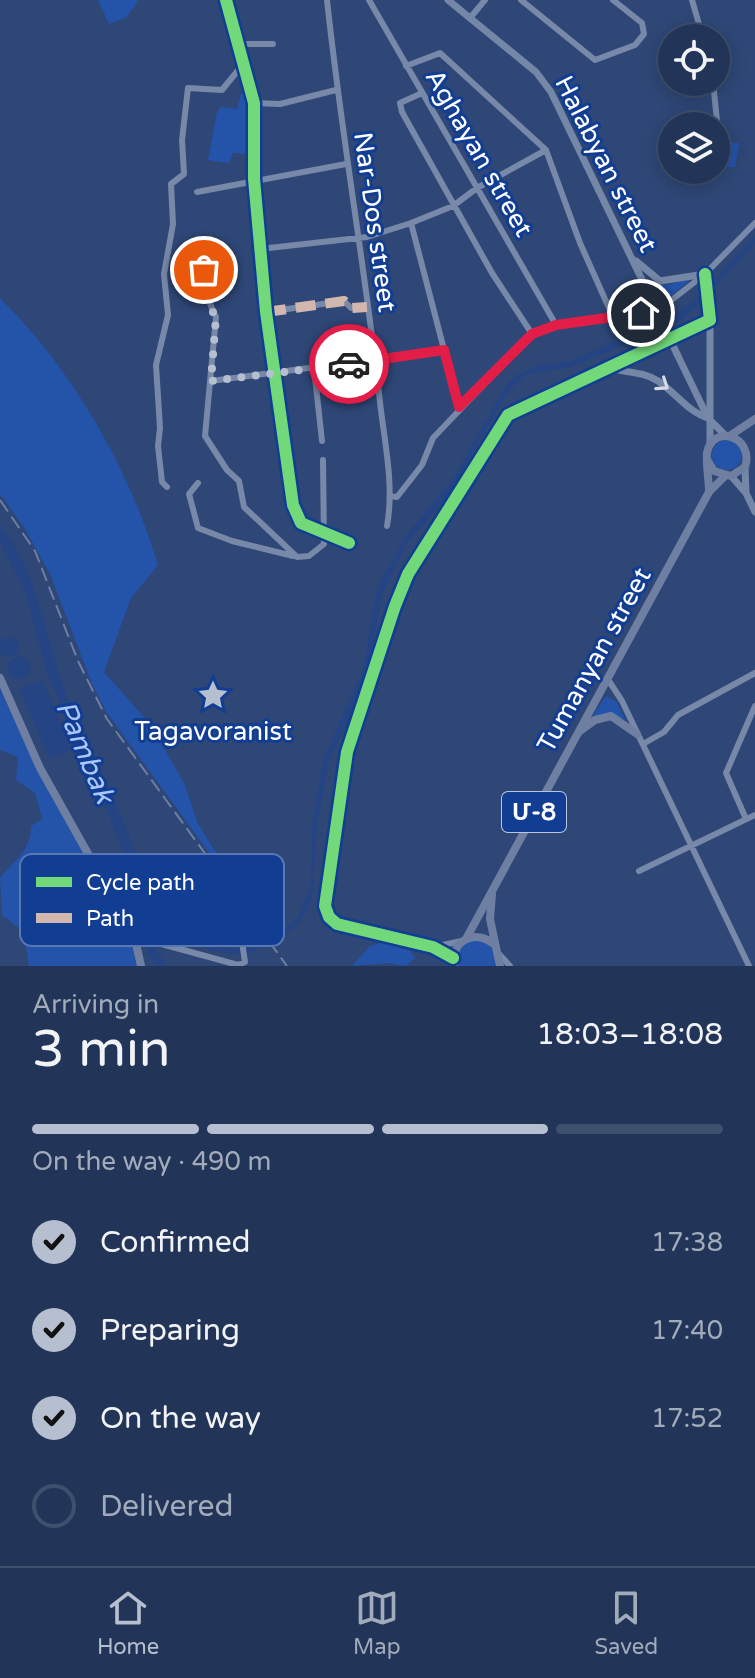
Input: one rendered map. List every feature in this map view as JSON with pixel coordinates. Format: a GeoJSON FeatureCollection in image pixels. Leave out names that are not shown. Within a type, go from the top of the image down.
{"type":"FeatureCollection","features":[{"type":"Feature","properties":{"kind":"highway"},"geometry":{"type":"LineString","coordinates":[[709,492],[710,445],[753,422]]}},
{"type":"Feature","properties":{"kind":"highway"},"geometry":{"type":"LineString","coordinates":[[708,461],[714,471],[728,476],[745,467],[748,456],[745,445],[753,422]]}},
{"type":"Feature","properties":{"kind":"highway"},"geometry":{"type":"LineString","coordinates":[[728,435],[745,445]]}},
{"type":"Feature","properties":{"kind":"highway","name":"Մ-8"},"geometry":{"type":"LineString","coordinates":[[709,492],[728,476]]}},
{"type":"Feature","properties":{"kind":"highway","name":"Tumanyan street"},"geometry":{"type":"LineString","coordinates":[[492,889],[709,492]]}},
{"type":"Feature","properties":{"kind":"highway"},"geometry":{"type":"LineString","coordinates":[[0,678],[40,768],[88,854]]}},
{"type":"Feature","properties":{"kind":"highway"},"geometry":{"type":"LineString","coordinates":[[577,734],[595,720],[606,716],[621,720],[637,734]]}},
{"type":"Feature","properties":{"kind":"highway","name":"Մ-8"},"geometry":{"type":"LineString","coordinates":[[464,940],[492,889]]}},
{"type":"Feature","properties":{"kind":"highway","name":"Մ-8"},"geometry":{"type":"LineString","coordinates":[[492,889],[489,916],[496,945]]}},
{"type":"Feature","properties":{"kind":"highway"},"geometry":{"type":"LineString","coordinates":[[452,963],[464,940],[479,936],[496,945],[500,966]]}},
{"type":"Feature","properties":{"kind":"highway"},"geometry":{"type":"LineString","coordinates":[[138,946],[141,966]]}},
{"type":"Feature","properties":{"kind":"main road","name":"Halabyan street"},"geometry":{"type":"LineString","coordinates":[[448,0],[536,72],[551,92],[708,418]]}},
{"type":"Feature","properties":{"kind":"main road"},"geometry":{"type":"LineString","coordinates":[[631,257],[660,281],[705,274]]}},
{"type":"Feature","properties":{"kind":"main road"},"geometry":{"type":"LineString","coordinates":[[710,320],[710,445]]}},
{"type":"Feature","properties":{"kind":"main road"},"geometry":{"type":"LineString","coordinates":[[609,368],[641,372],[678,396],[695,415],[708,418],[728,435]]}},
{"type":"Feature","properties":{"kind":"main road"},"geometry":{"type":"LineString","coordinates":[[745,467],[746,493]]}},
{"type":"Feature","properties":{"kind":"main road"},"geometry":{"type":"LineString","coordinates":[[728,476],[746,493],[755,512]]}},
{"type":"Feature","properties":{"kind":"street"},"geometry":{"type":"LineString","coordinates":[[226,0],[254,103],[254,179],[266,312],[293,505],[301,523],[325,536],[349,543]]}},
{"type":"Feature","properties":{"kind":"street","name":"Nar-Dos street"},"geometry":{"type":"LineString","coordinates":[[327,0],[336,90],[375,361],[390,496],[387,526]]}},
{"type":"Feature","properties":{"kind":"street","name":"Aghayan street"},"geometry":{"type":"LineString","coordinates":[[369,0],[556,325]]}},
{"type":"Feature","properties":{"kind":"street"},"geometry":{"type":"LineString","coordinates":[[470,18],[485,0]]}},
{"type":"Feature","properties":{"kind":"street"},"geometry":{"type":"LineString","coordinates":[[521,0],[595,60],[635,45],[644,34],[642,23],[613,0]]}},
{"type":"Feature","properties":{"kind":"street"},"geometry":{"type":"LineString","coordinates":[[692,0],[699,24]]}},
{"type":"Feature","properties":{"kind":"street"},"geometry":{"type":"LineString","coordinates":[[239,44],[273,44]]}},
{"type":"Feature","properties":{"kind":"street"},"geometry":{"type":"LineString","coordinates":[[406,66],[440,53],[546,150],[580,243],[613,317]]}},
{"type":"Feature","properties":{"kind":"street"},"geometry":{"type":"LineString","coordinates":[[167,487],[162,482],[158,446],[160,428],[156,365],[168,315],[164,274],[173,224],[171,184],[184,174],[182,140],[188,88],[222,90],[244,63]]}},
{"type":"Feature","properties":{"kind":"street"},"geometry":{"type":"LineString","coordinates":[[254,103],[280,104],[336,90]]}},
{"type":"Feature","properties":{"kind":"street"},"geometry":{"type":"LineString","coordinates":[[422,93],[400,103],[400,108],[453,206],[532,334]]}},
{"type":"Feature","properties":{"kind":"street"},"geometry":{"type":"LineString","coordinates":[[260,249],[357,238],[411,223],[453,206],[477,188],[546,150]]}},
{"type":"Feature","properties":{"kind":"street"},"geometry":{"type":"LineString","coordinates":[[197,192],[346,164]]}},
{"type":"Feature","properties":{"kind":"street"},"geometry":{"type":"LineString","coordinates":[[411,223],[459,407]]}},
{"type":"Feature","properties":{"kind":"street"},"geometry":{"type":"LineString","coordinates":[[390,496],[397,497],[405,487],[422,465],[433,438],[459,407],[532,334],[556,325],[664,306],[705,274],[755,223]]}},
{"type":"Feature","properties":{"kind":"street"},"geometry":{"type":"LineString","coordinates":[[208,256],[204,270],[210,307],[216,317],[205,436],[227,470],[239,481],[244,507],[297,557]]}},
{"type":"Feature","properties":{"kind":"street"},"geometry":{"type":"LineString","coordinates":[[464,940],[433,947],[343,926],[333,922],[326,912],[324,899],[347,752],[408,574],[508,415],[710,320],[705,274]]}},
{"type":"Feature","properties":{"kind":"street"},"geometry":{"type":"LineString","coordinates":[[266,312],[344,301],[351,308],[367,307]]}},
{"type":"Feature","properties":{"kind":"street"},"geometry":{"type":"LineString","coordinates":[[211,381],[444,350]]}},
{"type":"Feature","properties":{"kind":"street"},"geometry":{"type":"LineString","coordinates":[[314,368],[322,441]]}},
{"type":"Feature","properties":{"kind":"street"},"geometry":{"type":"LineString","coordinates":[[198,483],[189,494],[198,528],[232,541],[297,557],[316,553],[324,544],[323,460]]}},
{"type":"Feature","properties":{"kind":"street"},"geometry":{"type":"LineString","coordinates":[[643,744],[664,732],[678,715],[755,673]]}},
{"type":"Feature","properties":{"kind":"street"},"geometry":{"type":"LineString","coordinates":[[607,678],[643,744],[749,966]]}},
{"type":"Feature","properties":{"kind":"street"},"geometry":{"type":"LineString","coordinates":[[746,819],[726,773],[755,706]]}},
{"type":"Feature","properties":{"kind":"street"},"geometry":{"type":"LineString","coordinates":[[639,871],[755,815]]}},
{"type":"Feature","properties":{"kind":"street"},"geometry":{"type":"LineString","coordinates":[[173,946],[238,966],[245,962],[243,946]]}},
{"type":"Feature","properties":{"kind":"street"},"geometry":{"type":"LineString","coordinates":[[433,947],[452,963]]}},
{"type":"Feature","properties":{"kind":"street"},"geometry":{"type":"LineString","coordinates":[[745,957],[755,952]]}},
{"type":"Feature","properties":{"kind":"street"},"geometry":{"type":"LineString","coordinates":[[500,955],[510,966]]}},
{"type":"Feature","properties":{"kind":"shaded area"},"geometry":{"type":"Polygon","coordinates":[[[98,0],[138,1],[127,17],[109,24],[98,0]]]}},
{"type":"Feature","properties":{"kind":"shaded area"},"geometry":{"type":"Polygon","coordinates":[[[241,94],[248,94],[250,99],[250,150],[245,154],[233,153],[229,163],[208,160],[217,112],[221,107],[237,109],[241,94]]]}},
{"type":"Feature","properties":{"kind":"shaded area"},"geometry":{"type":"Polygon","coordinates":[[[730,143],[739,143],[735,167],[730,167],[730,143]]]}},
{"type":"Feature","properties":{"kind":"shaded area"},"geometry":{"type":"Polygon","coordinates":[[[692,278],[665,301],[654,290],[655,283],[669,285],[692,278]]]}},
{"type":"Feature","properties":{"kind":"shaded area"},"geometry":{"type":"Polygon","coordinates":[[[0,298],[51,356],[96,422],[146,529],[158,565],[131,598],[104,672],[151,725],[185,785],[198,824],[217,854],[210,854],[107,713],[92,684],[50,574],[25,529],[0,494],[0,298]]]}},
{"type":"Feature","properties":{"kind":"shaded area"},"geometry":{"type":"Polygon","coordinates":[[[727,440],[737,445],[742,455],[737,465],[727,470],[717,465],[712,455],[717,445],[727,440]]]}},
{"type":"Feature","properties":{"kind":"shaded area"},"geometry":{"type":"Polygon","coordinates":[[[0,689],[41,777],[88,854],[22,854],[31,826],[42,819],[35,793],[16,780],[18,757],[0,750],[0,689]]]}},
{"type":"Feature","properties":{"kind":"shaded area"},"geometry":{"type":"Polygon","coordinates":[[[606,696],[616,701],[626,721],[622,718],[589,722],[606,696]]]}},
{"type":"Feature","properties":{"kind":"shaded area"},"geometry":{"type":"Polygon","coordinates":[[[20,856],[20,929],[2,915],[0,878],[20,856]]]}},
{"type":"Feature","properties":{"kind":"shaded area"},"geometry":{"type":"Polygon","coordinates":[[[471,939],[484,940],[494,950],[495,966],[457,966],[457,952],[471,939]]]}},
{"type":"Feature","properties":{"kind":"shaded area"},"geometry":{"type":"Polygon","coordinates":[[[387,941],[410,950],[415,958],[406,966],[387,963],[352,966],[370,946],[387,941]]]}},
{"type":"Feature","properties":{"kind":"shaded area"},"geometry":{"type":"Polygon","coordinates":[[[26,946],[132,946],[137,966],[29,966],[26,946]]]}},
{"type":"Feature","properties":{"kind":"water"},"geometry":{"type":"Polygon","coordinates":[[[755,237],[755,244],[683,320],[571,367],[525,375],[508,392],[445,500],[407,543],[382,595],[371,655],[354,709],[329,760],[317,824],[313,891],[309,907],[297,926],[284,934],[284,928],[297,919],[311,885],[312,824],[324,757],[363,670],[377,588],[406,535],[451,482],[505,387],[516,375],[537,366],[571,361],[678,313],[699,296],[755,237]]]}},
{"type":"Feature","properties":{"kind":"water","name":"Pambak"},"geometry":{"type":"Polygon","coordinates":[[[0,525],[24,565],[69,702],[135,854],[125,854],[47,673],[26,594],[0,543],[0,525]]]}},
{"type":"Feature","properties":{"kind":"water"},"geometry":{"type":"Polygon","coordinates":[[[9,637],[16,640],[19,647],[16,654],[9,657],[2,654],[-1,647],[2,640],[9,637]]]}},
{"type":"Feature","properties":{"kind":"water"},"geometry":{"type":"Polygon","coordinates":[[[19,657],[30,668],[19,679],[8,668],[19,657]]]}},
{"type":"Feature","properties":{"kind":"water"},"geometry":{"type":"Polygon","coordinates":[[[42,680],[72,749],[50,759],[19,689],[42,680]]]}},
{"type":"Feature","properties":{"kind":"water"},"geometry":{"type":"Polygon","coordinates":[[[149,946],[155,946],[167,966],[157,966],[147,953],[149,946]]]}},
{"type":"Feature","properties":{"kind":"water"},"geometry":{"type":"Polygon","coordinates":[[[200,946],[223,948],[263,946],[249,954],[233,954],[200,946]]]}},
{"type":"Feature","properties":{"kind":"railway"},"geometry":{"type":"LineString","coordinates":[[0,500],[35,551],[78,661],[107,719],[205,854]]}},
{"type":"Feature","properties":{"kind":"railway"},"geometry":{"type":"LineString","coordinates":[[272,946],[287,966]]}},
{"type":"Feature","properties":{"kind":"marked path"},"geometry":{"type":"LineString","coordinates":[[266,312],[344,301],[351,308],[367,307]]}},
{"type":"Feature","properties":{"kind":"cycle path"},"geometry":{"type":"LineString","coordinates":[[226,0],[254,103],[254,179],[266,312],[293,505],[301,523],[349,543]]}},
{"type":"Feature","properties":{"kind":"cycle path"},"geometry":{"type":"LineString","coordinates":[[453,958],[433,947],[337,924],[329,917],[325,906],[347,752],[395,606],[408,574],[508,415],[710,320],[705,274]]}},
{"type":"Feature","properties":{"kind":"way so far"},"geometry":{"type":"LineString","coordinates":[[204,270],[210,307],[216,317],[211,381],[349,364]]}},
{"type":"Feature","properties":{"kind":"place","name":"Tagavoranist"},"geometry":{"type":"Point","coordinates":[213,695]}},
{"type":"Feature","properties":{"kind":"route"},"geometry":{"type":"LineString","coordinates":[[349,364],[444,350],[459,407],[532,334],[556,325],[641,313]]}}]}
